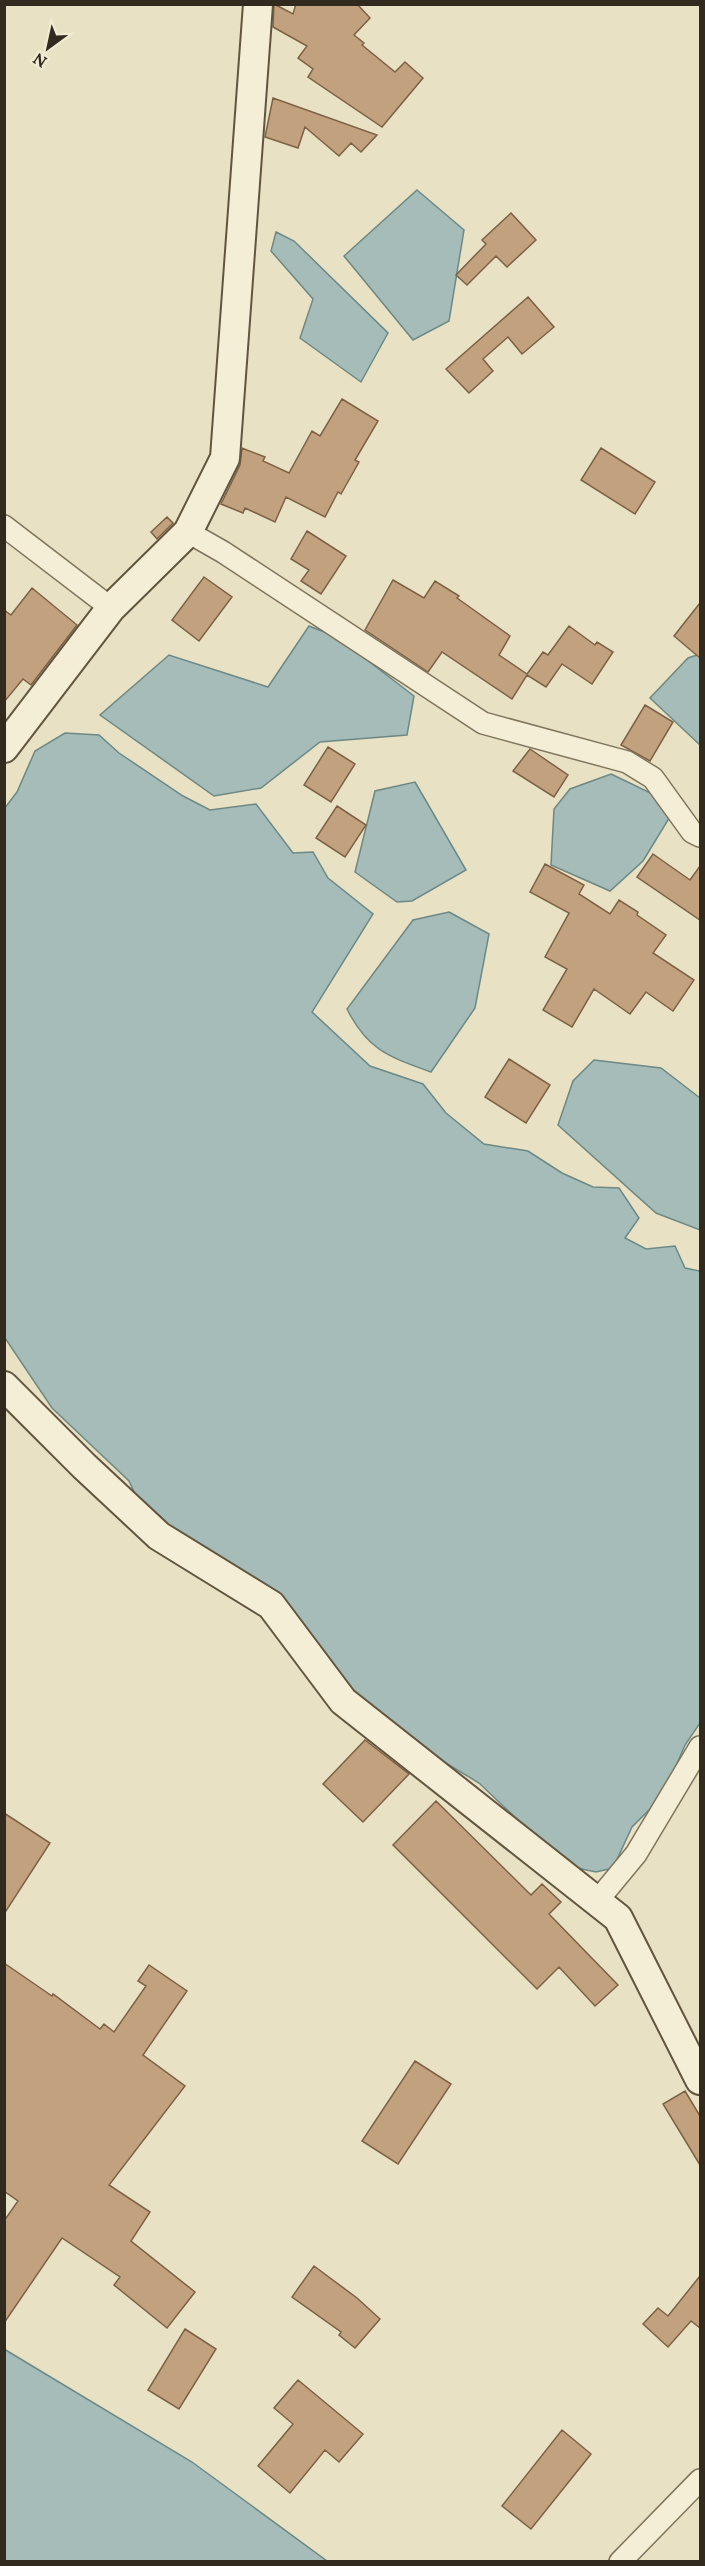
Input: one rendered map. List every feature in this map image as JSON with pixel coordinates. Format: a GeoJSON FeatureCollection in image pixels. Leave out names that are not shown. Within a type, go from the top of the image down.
{"type":"FeatureCollection","features":[{"type":"Feature","properties":{"kind":"street"},"geometry":{"type":"LineString","coordinates":[[4,748],[111,608],[188,532],[225,458],[258,4]]}},
{"type":"Feature","properties":{"kind":"street"},"geometry":{"type":"LineString","coordinates":[[4,526],[111,608]]}},
{"type":"Feature","properties":{"kind":"street"},"geometry":{"type":"LineString","coordinates":[[188,532],[223,552],[483,723],[627,762],[653,777],[692,832],[700,836]]}},
{"type":"Feature","properties":{"kind":"street"},"geometry":{"type":"LineString","coordinates":[[4,1386],[84,1466],[159,1536],[271,1605],[343,1701],[618,1918],[700,2080]]}},
{"type":"Feature","properties":{"kind":"street"},"geometry":{"type":"LineString","coordinates":[[598,1900],[636,1854],[700,1747]]}},
{"type":"Feature","properties":{"kind":"street"},"geometry":{"type":"LineString","coordinates":[[620,2562],[700,2480]]}},
{"type":"Feature","properties":{"kind":"water"},"geometry":{"type":"Polygon","coordinates":[[[417,190],[464,230],[449,321],[413,340],[344,256],[417,190]]]}},
{"type":"Feature","properties":{"kind":"water"},"geometry":{"type":"Polygon","coordinates":[[[276,232],[294,241],[388,333],[361,382],[300,338],[313,299],[271,251],[276,232]]]}},
{"type":"Feature","properties":{"kind":"water"},"geometry":{"type":"Polygon","coordinates":[[[309,626],[337,637],[414,696],[407,735],[320,742],[261,788],[214,796],[100,715],[169,655],[268,687],[309,626]]]}},
{"type":"Feature","properties":{"kind":"water"},"geometry":{"type":"Polygon","coordinates":[[[700,654],[700,745],[650,698],[688,658],[700,654]]]}},
{"type":"Feature","properties":{"kind":"water"},"geometry":{"type":"Polygon","coordinates":[[[65,733],[99,735],[119,753],[183,796],[210,810],[256,804],[293,853],[313,852],[328,878],[373,914],[312,1012],[370,1066],[423,1084],[446,1113],[484,1144],[528,1151],[562,1173],[593,1187],[619,1188],[639,1218],[625,1238],[646,1249],[675,1246],[685,1268],[700,1271],[700,1723],[685,1745],[663,1796],[632,1827],[613,1868],[596,1872],[577,1868],[542,1843],[479,1783],[343,1701],[267,1597],[156,1540],[129,1481],[52,1408],[5,1338],[4,809],[17,792],[35,751],[65,733]]]}},
{"type":"Feature","properties":{"kind":"water"},"geometry":{"type":"Polygon","coordinates":[[[611,774],[659,797],[671,815],[643,861],[610,891],[551,865],[554,809],[570,789],[611,774]]]}},
{"type":"Feature","properties":{"kind":"water"},"geometry":{"type":"Polygon","coordinates":[[[415,782],[466,870],[412,901],[397,902],[355,872],[375,791],[415,782]]]}},
{"type":"Feature","properties":{"kind":"water"},"geometry":{"type":"Polygon","coordinates":[[[449,912],[489,934],[475,1008],[431,1072],[382,1051],[363,1034],[347,1009],[413,920],[449,912]]]}},
{"type":"Feature","properties":{"kind":"water"},"geometry":{"type":"Polygon","coordinates":[[[594,1060],[661,1068],[700,1098],[700,1230],[656,1213],[558,1125],[573,1081],[594,1060]]]}},
{"type":"Feature","properties":{"kind":"water"},"geometry":{"type":"Polygon","coordinates":[[[4,2349],[192,2462],[327,2561],[5,2561],[4,2349]]]}},
{"type":"Feature","properties":{"kind":"building"},"geometry":{"type":"Polygon","coordinates":[[[274,4],[293,14],[296,4],[357,4],[370,18],[354,35],[364,43],[362,45],[395,72],[405,62],[423,78],[382,127],[308,77],[313,69],[298,58],[307,46],[273,27],[274,4]]]}},
{"type":"Feature","properties":{"kind":"building"},"geometry":{"type":"Polygon","coordinates":[[[273,98],[377,135],[361,152],[351,143],[339,156],[305,127],[298,148],[265,137],[273,98]]]}},
{"type":"Feature","properties":{"kind":"building"},"geometry":{"type":"Polygon","coordinates":[[[511,213],[536,240],[507,267],[496,256],[467,285],[456,275],[486,244],[482,240],[511,213]]]}},
{"type":"Feature","properties":{"kind":"building"},"geometry":{"type":"Polygon","coordinates":[[[528,297],[554,327],[522,354],[508,337],[483,359],[493,371],[469,393],[446,369],[528,297]]]}},
{"type":"Feature","properties":{"kind":"building"},"geometry":{"type":"Polygon","coordinates":[[[342,399],[378,421],[355,460],[359,462],[341,494],[338,492],[325,517],[286,497],[275,522],[245,508],[243,513],[221,504],[240,465],[242,448],[265,457],[263,461],[289,473],[312,431],[320,436],[342,399]]]}},
{"type":"Feature","properties":{"kind":"building"},"geometry":{"type":"Polygon","coordinates":[[[601,448],[655,482],[635,514],[581,480],[601,448]]]}},
{"type":"Feature","properties":{"kind":"building"},"geometry":{"type":"Polygon","coordinates":[[[167,517],[173,523],[157,539],[151,532],[167,517]]]}},
{"type":"Feature","properties":{"kind":"building"},"geometry":{"type":"Polygon","coordinates":[[[307,531],[346,556],[321,594],[301,581],[309,570],[291,559],[307,531]]]}},
{"type":"Feature","properties":{"kind":"building"},"geometry":{"type":"Polygon","coordinates":[[[204,577],[232,597],[199,641],[172,620],[204,577]]]}},
{"type":"Feature","properties":{"kind":"building"},"geometry":{"type":"Polygon","coordinates":[[[393,580],[424,598],[435,581],[459,596],[457,598],[510,636],[499,655],[527,674],[543,652],[548,655],[569,626],[595,645],[597,642],[613,652],[592,684],[562,664],[546,687],[527,675],[512,699],[442,652],[428,672],[365,630],[393,580]]]}},
{"type":"Feature","properties":{"kind":"building"},"geometry":{"type":"Polygon","coordinates":[[[32,588],[77,625],[31,685],[23,679],[4,702],[4,610],[11,615],[32,588]]]}},
{"type":"Feature","properties":{"kind":"building"},"geometry":{"type":"Polygon","coordinates":[[[700,603],[700,658],[674,636],[700,603]]]}},
{"type":"Feature","properties":{"kind":"building"},"geometry":{"type":"Polygon","coordinates":[[[645,705],[673,722],[650,761],[621,745],[645,705]]]}},
{"type":"Feature","properties":{"kind":"building"},"geometry":{"type":"Polygon","coordinates":[[[328,747],[355,764],[331,802],[304,785],[328,747]]]}},
{"type":"Feature","properties":{"kind":"building"},"geometry":{"type":"Polygon","coordinates":[[[530,749],[568,775],[554,797],[513,771],[530,749]]]}},
{"type":"Feature","properties":{"kind":"building"},"geometry":{"type":"Polygon","coordinates":[[[337,806],[366,825],[345,857],[316,838],[337,806]]]}},
{"type":"Feature","properties":{"kind":"building"},"geometry":{"type":"Polygon","coordinates":[[[653,854],[690,880],[700,866],[700,920],[637,877],[653,854]]]}},
{"type":"Feature","properties":{"kind":"building"},"geometry":{"type":"Polygon","coordinates":[[[545,864],[584,885],[579,894],[610,914],[619,900],[666,935],[653,953],[694,980],[673,1011],[646,992],[630,1014],[594,989],[572,1027],[543,1010],[567,969],[545,957],[569,913],[530,892],[545,864]]]}},
{"type":"Feature","properties":{"kind":"building"},"geometry":{"type":"Polygon","coordinates":[[[509,1059],[550,1085],[526,1123],[485,1097],[509,1059]]]}},
{"type":"Feature","properties":{"kind":"building"},"geometry":{"type":"Polygon","coordinates":[[[365,1740],[409,1774],[363,1822],[323,1784],[365,1740]]]}},
{"type":"Feature","properties":{"kind":"building"},"geometry":{"type":"Polygon","coordinates":[[[436,1801],[531,1895],[542,1884],[561,1902],[549,1914],[618,1985],[595,2006],[559,1967],[537,1989],[393,1845],[436,1801]]]}},
{"type":"Feature","properties":{"kind":"building"},"geometry":{"type":"Polygon","coordinates":[[[4,1813],[50,1843],[4,1914],[4,1813]]]}},
{"type":"Feature","properties":{"kind":"building"},"geometry":{"type":"Polygon","coordinates":[[[4,1963],[52,1996],[53,1994],[100,2029],[104,2024],[114,2032],[146,1986],[138,1981],[149,1965],[187,1991],[143,2055],[185,2086],[109,2185],[150,2212],[131,2241],[195,2292],[167,2328],[114,2285],[120,2277],[62,2238],[4,2323],[4,2221],[18,2201],[4,2191],[4,1963]]]}},
{"type":"Feature","properties":{"kind":"building"},"geometry":{"type":"Polygon","coordinates":[[[415,2061],[451,2084],[398,2164],[362,2141],[415,2061]]]}},
{"type":"Feature","properties":{"kind":"building"},"geometry":{"type":"Polygon","coordinates":[[[685,2091],[700,2116],[700,2165],[663,2104],[685,2091]]]}},
{"type":"Feature","properties":{"kind":"building"},"geometry":{"type":"Polygon","coordinates":[[[314,2266],[357,2298],[380,2319],[355,2348],[339,2335],[341,2332],[292,2297],[314,2266]]]}},
{"type":"Feature","properties":{"kind":"building"},"geometry":{"type":"Polygon","coordinates":[[[700,2276],[700,2328],[691,2321],[668,2347],[643,2324],[658,2308],[668,2316],[700,2276]]]}},
{"type":"Feature","properties":{"kind":"building"},"geometry":{"type":"Polygon","coordinates":[[[185,2329],[216,2349],[179,2409],[148,2390],[185,2329]]]}},
{"type":"Feature","properties":{"kind":"building"},"geometry":{"type":"Polygon","coordinates":[[[298,2380],[363,2434],[339,2462],[325,2450],[290,2493],[258,2466],[293,2424],[274,2408],[298,2380]]]}},
{"type":"Feature","properties":{"kind":"building"},"geometry":{"type":"Polygon","coordinates":[[[562,2430],[591,2454],[531,2529],[502,2506],[562,2430]]]}}]}
